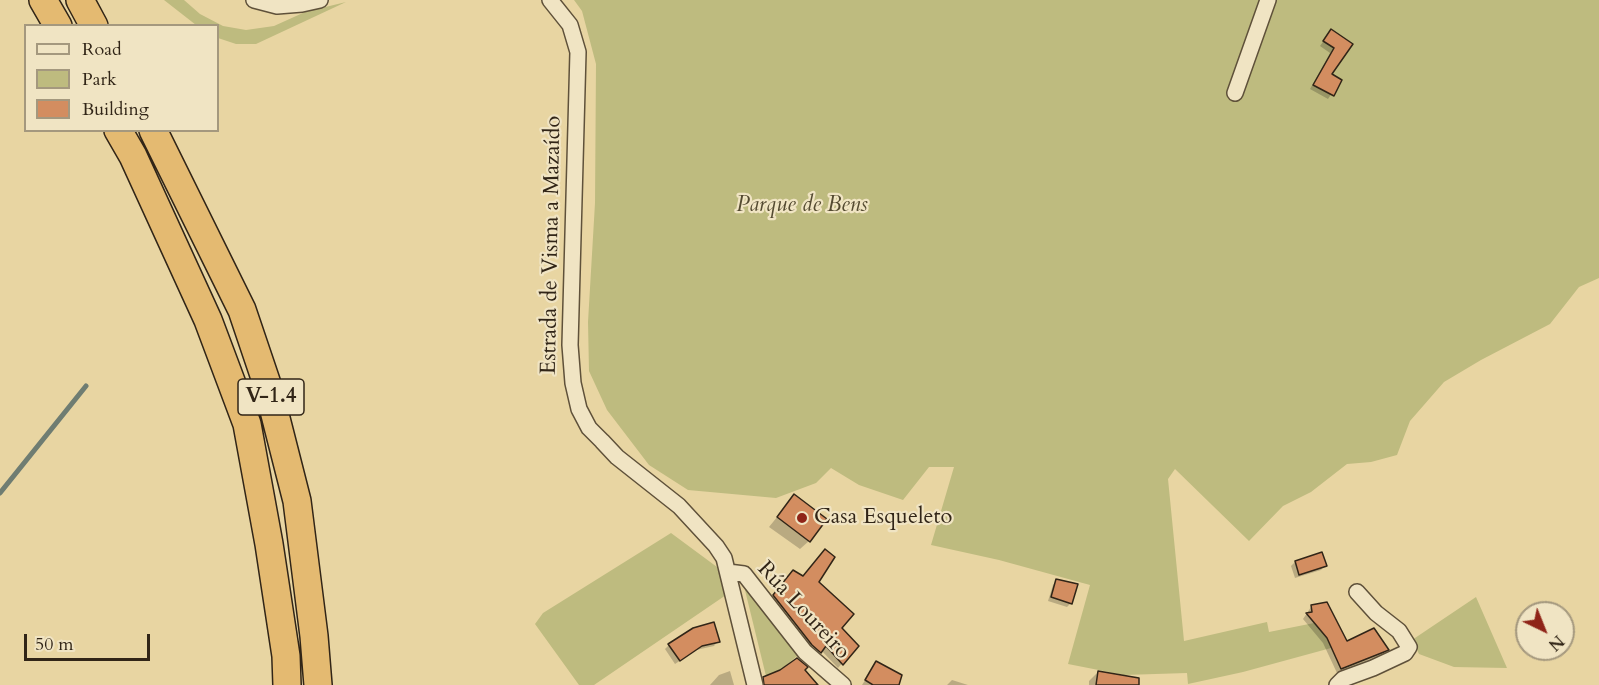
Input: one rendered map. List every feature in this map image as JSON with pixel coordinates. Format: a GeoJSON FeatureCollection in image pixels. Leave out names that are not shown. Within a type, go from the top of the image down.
{"type":"FeatureCollection","features":[{"type":"Feature","properties":{"kind":"highway"},"geometry":{"type":"LineString","coordinates":[[43,0],[57,24]]}},
{"type":"Feature","properties":{"kind":"highway"},"geometry":{"type":"LineString","coordinates":[[80,0],[93,24]]}},
{"type":"Feature","properties":{"kind":"highway","name":"V-1.4"},"geometry":{"type":"LineString","coordinates":[[119,132],[133,156],[208,320],[247,424],[269,543],[286,656],[287,685]]}},
{"type":"Feature","properties":{"kind":"highway","name":"V-1.4"},"geometry":{"type":"LineString","coordinates":[[154,132],[242,310],[268,387],[297,501],[318,685]]}},
{"type":"Feature","properties":{"kind":"street"},"geometry":{"type":"LineString","coordinates":[[255,0],[277,6],[320,0]]}},
{"type":"Feature","properties":{"kind":"street","name":"Estrada de Visma a Mazaído"},"geometry":{"type":"LineString","coordinates":[[550,0],[570,24],[578,52],[570,345],[573,383],[579,409],[589,428],[617,456],[679,506],[698,525],[724,558],[755,685]]}},
{"type":"Feature","properties":{"kind":"street"},"geometry":{"type":"LineString","coordinates":[[1235,93],[1268,0]]}},
{"type":"Feature","properties":{"kind":"street","name":"Rúa Loureiro"},"geometry":{"type":"LineString","coordinates":[[728,572],[744,574],[805,652],[843,685]]}},
{"type":"Feature","properties":{"kind":"street"},"geometry":{"type":"LineString","coordinates":[[1337,685],[1343,679],[1405,653],[1409,647],[1399,631],[1376,613],[1357,592]]}},
{"type":"Feature","properties":{"kind":"green space"},"geometry":{"type":"Polygon","coordinates":[[[164,0],[184,0],[200,14],[223,26],[246,30],[274,26],[305,12],[346,2],[256,44],[236,44],[219,38],[219,24],[195,24],[164,0]]]}},
{"type":"Feature","properties":{"kind":"green space","name":"Parque de Bens"},"geometry":{"type":"Polygon","coordinates":[[[574,0],[1599,0],[1599,278],[1579,287],[1550,324],[1444,382],[1410,421],[1397,455],[1371,462],[1347,464],[1311,492],[1283,506],[1249,541],[1175,469],[1168,479],[1184,641],[1267,622],[1269,632],[1314,623],[1328,639],[1331,648],[1188,684],[1187,673],[1124,675],[1068,664],[1090,585],[999,560],[931,545],[954,467],[929,467],[903,500],[859,485],[831,468],[816,483],[776,498],[688,490],[649,465],[607,410],[589,371],[588,322],[595,203],[596,64],[582,11],[574,0]]]}},
{"type":"Feature","properties":{"kind":"green space"},"geometry":{"type":"Polygon","coordinates":[[[671,533],[717,567],[726,595],[594,685],[579,685],[535,624],[543,613],[671,533]]]}},
{"type":"Feature","properties":{"kind":"green space"},"geometry":{"type":"Polygon","coordinates":[[[743,582],[801,653],[780,670],[766,676],[743,582]]]}},
{"type":"Feature","properties":{"kind":"green space"},"geometry":{"type":"Polygon","coordinates":[[[1476,597],[1507,668],[1454,667],[1419,654],[1412,640],[1476,597]]]}},
{"type":"Feature","properties":{"kind":"building"},"geometry":{"type":"Polygon","coordinates":[[[1331,29],[1353,44],[1332,74],[1342,80],[1334,96],[1313,85],[1334,48],[1323,41],[1331,29]]]}},
{"type":"Feature","properties":{"kind":"building","name":"Casa Esqueleto"},"geometry":{"type":"Polygon","coordinates":[[[794,494],[827,519],[810,542],[777,517],[794,494]]]}},
{"type":"Feature","properties":{"kind":"building"},"geometry":{"type":"Polygon","coordinates":[[[825,549],[835,557],[819,582],[854,614],[842,628],[859,646],[843,665],[826,646],[821,653],[812,645],[773,595],[793,570],[803,576],[825,549]]]}},
{"type":"Feature","properties":{"kind":"building"},"geometry":{"type":"Polygon","coordinates":[[[1322,552],[1327,566],[1299,575],[1295,561],[1322,552]]]}},
{"type":"Feature","properties":{"kind":"building"},"geometry":{"type":"Polygon","coordinates":[[[1056,579],[1078,584],[1072,604],[1051,597],[1056,579]]]}},
{"type":"Feature","properties":{"kind":"building"},"geometry":{"type":"Polygon","coordinates":[[[1327,602],[1347,641],[1374,628],[1389,650],[1341,669],[1327,638],[1306,613],[1312,612],[1311,605],[1327,602]]]}},
{"type":"Feature","properties":{"kind":"building"},"geometry":{"type":"Polygon","coordinates":[[[714,622],[720,642],[702,646],[680,661],[668,644],[693,628],[714,622]]]}},
{"type":"Feature","properties":{"kind":"building"},"geometry":{"type":"Polygon","coordinates":[[[797,658],[808,667],[805,670],[818,685],[764,685],[763,677],[780,670],[797,658]]]}},
{"type":"Feature","properties":{"kind":"building"},"geometry":{"type":"Polygon","coordinates":[[[876,661],[902,675],[899,685],[873,685],[865,680],[876,661]]]}},
{"type":"Feature","properties":{"kind":"building"},"geometry":{"type":"Polygon","coordinates":[[[1098,671],[1139,678],[1139,685],[1096,685],[1098,671]]]}},
{"type":"Feature","properties":{"kind":"waterway"},"geometry":{"type":"LineString","coordinates":[[0,493],[86,386]]}},
{"type":"Feature","properties":{"kind":"place","name":"Casa Esqueleto"},"geometry":{"type":"Point","coordinates":[802,518]}}]}
